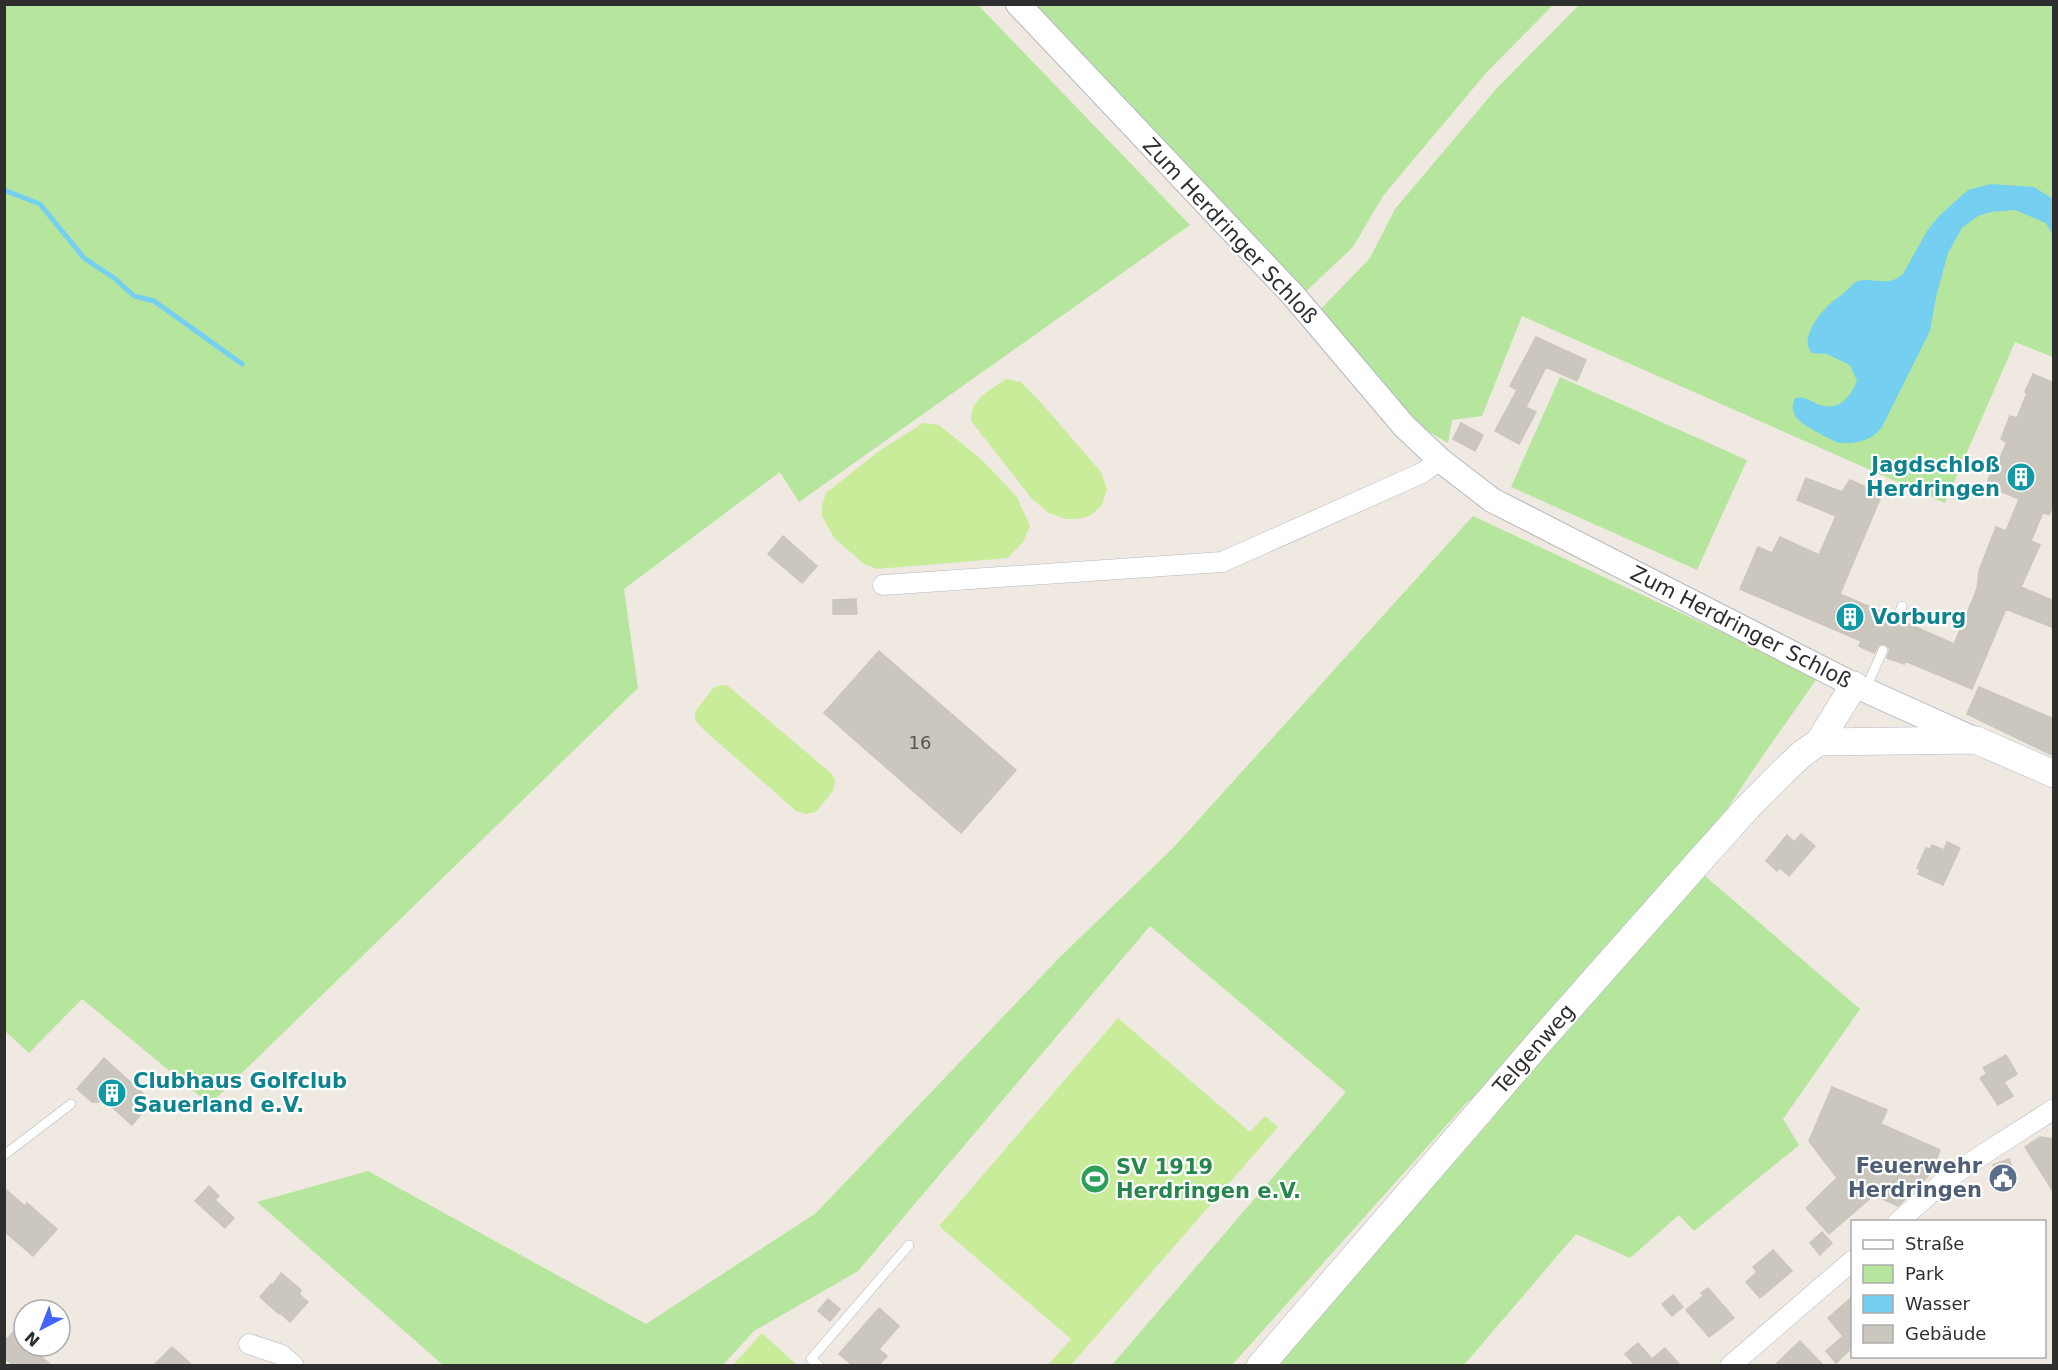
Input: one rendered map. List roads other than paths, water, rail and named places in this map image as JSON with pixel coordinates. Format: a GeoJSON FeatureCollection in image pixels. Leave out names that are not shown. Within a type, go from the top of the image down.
{"type":"FeatureCollection","features":[{"type":"Feature","properties":{"kind":"main road","name":"Telgenweg"},"geometry":{"type":"LineString","coordinates":[[1260,1365],[1534,1048],[1712,848],[1787,768],[1819,742],[1860,688]]}},
{"type":"Feature","properties":{"kind":"main road"},"geometry":{"type":"LineString","coordinates":[[1819,742],[1976,740]]}},
{"type":"Feature","properties":{"kind":"main road","name":"Zum Herdringer Schloß"},"geometry":{"type":"LineString","coordinates":[[1976,740],[2054,774]]}},
{"type":"Feature","properties":{"kind":"street","name":"Zum Herdringer Schloß"},"geometry":{"type":"LineString","coordinates":[[1018,4],[1293,295],[1404,426],[1440,460],[1492,500],[1860,688],[1976,740]]}},
{"type":"Feature","properties":{"kind":"street"},"geometry":{"type":"LineString","coordinates":[[883,585],[1222,562],[1422,473],[1440,460]]}},
{"type":"Feature","properties":{"kind":"street"},"geometry":{"type":"LineString","coordinates":[[1899,1220],[1942,1183],[2053,1110]]}},
{"type":"Feature","properties":{"kind":"street"},"geometry":{"type":"LineString","coordinates":[[1731,1365],[1851,1262]]}},
{"type":"Feature","properties":{"kind":"street"},"geometry":{"type":"LineString","coordinates":[[249,1344],[282,1355],[294,1365]]}},
{"type":"Feature","properties":{"kind":"lane"},"geometry":{"type":"LineString","coordinates":[[1897,618],[1902,606]]}},
{"type":"Feature","properties":{"kind":"lane"},"geometry":{"type":"LineString","coordinates":[[1860,688],[1883,650]]}},
{"type":"Feature","properties":{"kind":"lane"},"geometry":{"type":"LineString","coordinates":[[4,1155],[71,1104]]}},
{"type":"Feature","properties":{"kind":"lane"},"geometry":{"type":"LineString","coordinates":[[819,1365],[811,1359],[909,1245]]}},
{"type":"Feature","properties":{"kind":"water"},"geometry":{"type":"Polygon","coordinates":[[[1991,184],[2034,187],[2053,199],[2053,236],[2046,223],[2015,210],[1991,212],[1978,216],[1962,228],[1948,253],[1930,331],[1882,427],[1874,435],[1864,440],[1839,443],[1800,422],[1793,412],[1795,398],[1804,398],[1825,406],[1837,405],[1847,398],[1857,381],[1850,365],[1827,354],[1812,353],[1809,348],[1809,335],[1820,315],[1856,282],[1886,281],[1903,274],[1927,231],[1938,217],[1968,190],[1991,184]]]}},
{"type":"Feature","properties":{"kind":"waterway"},"geometry":{"type":"LineString","coordinates":[[4,190],[40,204],[84,258],[114,278],[134,296],[154,301],[242,364]]}},
{"type":"Feature","properties":{"kind":"place","name":"Jagdschloß Herdringen"},"geometry":{"type":"Point","coordinates":[2021,477]}},
{"type":"Feature","properties":{"kind":"place","name":"Vorburg"},"geometry":{"type":"Point","coordinates":[1850,617]}},
{"type":"Feature","properties":{"kind":"place","name":"Clubhaus Golfclub Sauerland e.V."},"geometry":{"type":"Point","coordinates":[112,1093]}},
{"type":"Feature","properties":{"kind":"place","name":"Feuerwehr Herdringen"},"geometry":{"type":"Point","coordinates":[2003,1178]}},
{"type":"Feature","properties":{"kind":"place","name":"SV 1919 Herdringen e.V."},"geometry":{"type":"Point","coordinates":[1095,1179]}}]}
